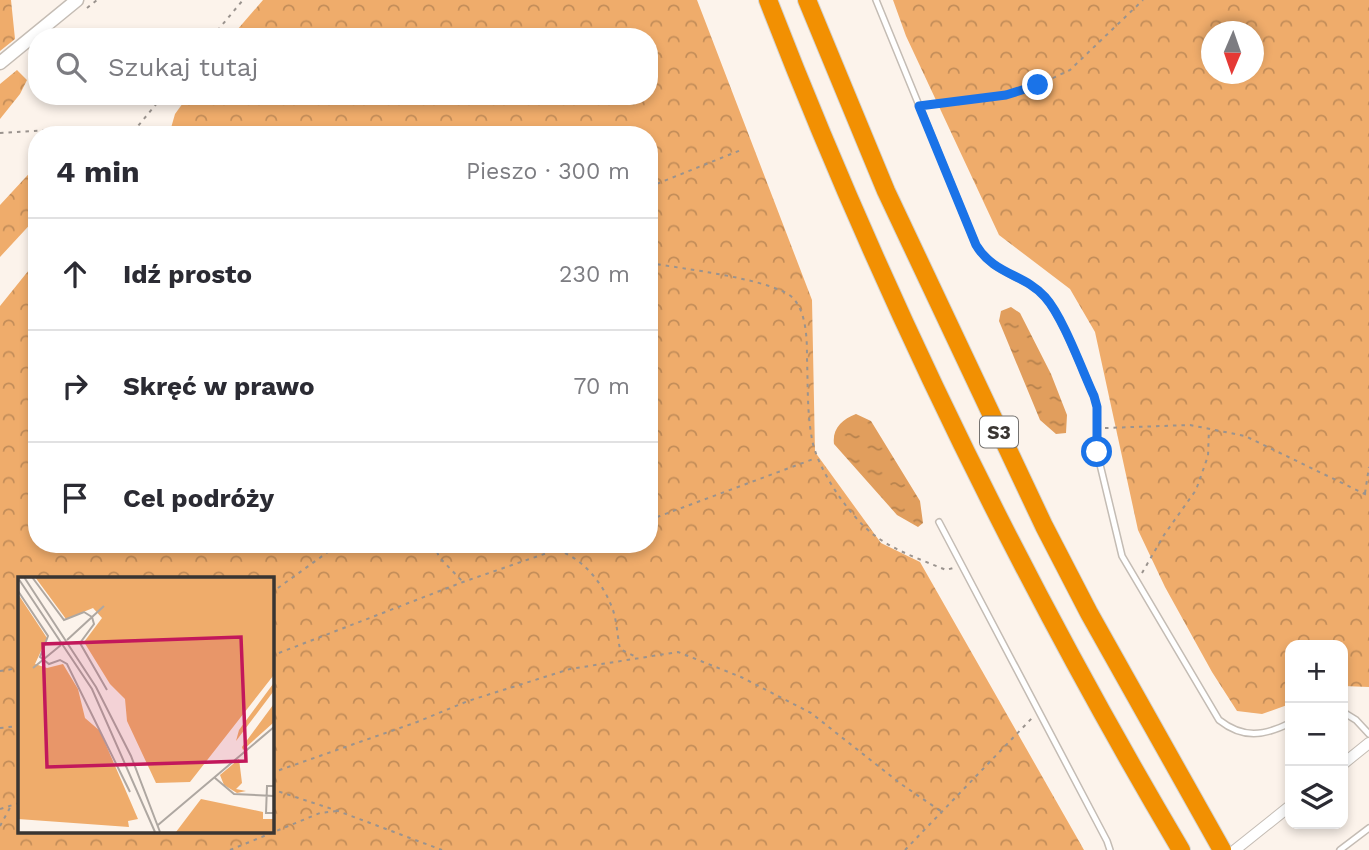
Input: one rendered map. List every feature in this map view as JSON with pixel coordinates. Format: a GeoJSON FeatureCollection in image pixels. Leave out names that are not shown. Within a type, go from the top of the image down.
{"type":"FeatureCollection","features":[{"type":"Feature","properties":{"kind":"highway","name":"S3"},"geometry":{"type":"LineString","coordinates":[[768,0],[818,127],[895,304],[993,509],[1066,647],[1181,850]]}},
{"type":"Feature","properties":{"kind":"highway","name":"S3"},"geometry":{"type":"LineString","coordinates":[[807,0],[886,191],[1044,526],[1089,613],[1222,850]]}},
{"type":"Feature","properties":{"kind":"street"},"geometry":{"type":"LineString","coordinates":[[43,28],[77,0]]}},
{"type":"Feature","properties":{"kind":"street"},"geometry":{"type":"LineString","coordinates":[[0,63],[28,40]]}},
{"type":"Feature","properties":{"kind":"street"},"geometry":{"type":"LineString","coordinates":[[1348,760],[1369,743]]}},
{"type":"Feature","properties":{"kind":"street"},"geometry":{"type":"LineString","coordinates":[[1235,850],[1285,810]]}},
{"type":"Feature","properties":{"kind":"lane"},"geometry":{"type":"LineString","coordinates":[[876,0],[976,245],[983,257],[993,265],[1034,287],[1044,296],[1054,309],[1094,396],[1097,407],[1097,452],[1115,533],[1122,556],[1136,583],[1219,720],[1240,733],[1255,735],[1269,733],[1285,725]]}},
{"type":"Feature","properties":{"kind":"lane"},"geometry":{"type":"LineString","coordinates":[[939,522],[1110,850]]}},
{"type":"Feature","properties":{"kind":"lane"},"geometry":{"type":"LineString","coordinates":[[1348,715],[1369,734]]}},
{"type":"Feature","properties":{"kind":"lane"},"geometry":{"type":"LineString","coordinates":[[1340,850],[1369,828]]}},
{"type":"Feature","properties":{"kind":"path"},"geometry":{"type":"LineString","coordinates":[[220,28],[243,0]]}},
{"type":"Feature","properties":{"kind":"path"},"geometry":{"type":"LineString","coordinates":[[919,106],[1006,95],[1038,85],[1070,70],[1143,0]]}},
{"type":"Feature","properties":{"kind":"path"},"geometry":{"type":"LineString","coordinates":[[137,126],[155,105]]}},
{"type":"Feature","properties":{"kind":"path"},"geometry":{"type":"LineString","coordinates":[[0,133],[28,131]]}},
{"type":"Feature","properties":{"kind":"path"},"geometry":{"type":"LineString","coordinates":[[658,183],[741,150]]}},
{"type":"Feature","properties":{"kind":"path"},"geometry":{"type":"LineString","coordinates":[[658,264],[745,279],[793,298],[802,316],[807,341],[809,422],[816,458],[855,516],[873,534],[891,546],[946,570],[961,565]]}},
{"type":"Feature","properties":{"kind":"path"},"geometry":{"type":"LineString","coordinates":[[1097,428],[1164,425],[1209,427],[1259,441],[1369,496]]}},
{"type":"Feature","properties":{"kind":"path"},"geometry":{"type":"LineString","coordinates":[[1136,583],[1164,535],[1196,490],[1208,456],[1209,427]]}},
{"type":"Feature","properties":{"kind":"path"},"geometry":{"type":"LineString","coordinates":[[658,517],[816,458]]}},
{"type":"Feature","properties":{"kind":"path"},"geometry":{"type":"LineString","coordinates":[[1365,494],[1369,467]]}},
{"type":"Feature","properties":{"kind":"path"},"geometry":{"type":"LineString","coordinates":[[273,592],[327,553]]}},
{"type":"Feature","properties":{"kind":"path"},"geometry":{"type":"LineString","coordinates":[[437,553],[463,582]]}},
{"type":"Feature","properties":{"kind":"path"},"geometry":{"type":"LineString","coordinates":[[273,655],[463,582],[547,553]]}},
{"type":"Feature","properties":{"kind":"path"},"geometry":{"type":"LineString","coordinates":[[565,553],[591,571],[612,605],[620,649],[639,659]]}},
{"type":"Feature","properties":{"kind":"path"},"geometry":{"type":"LineString","coordinates":[[273,772],[480,697],[570,669],[678,652],[741,677],[811,713],[901,784],[942,812]]}},
{"type":"Feature","properties":{"kind":"path"},"geometry":{"type":"LineString","coordinates":[[0,671],[18,668]]}},
{"type":"Feature","properties":{"kind":"path"},"geometry":{"type":"LineString","coordinates":[[905,850],[1039,712]]}},
{"type":"Feature","properties":{"kind":"path"},"geometry":{"type":"LineString","coordinates":[[0,728],[18,726]]}},
{"type":"Feature","properties":{"kind":"path"},"geometry":{"type":"LineString","coordinates":[[273,790],[442,850]]}},
{"type":"Feature","properties":{"kind":"path"},"geometry":{"type":"LineString","coordinates":[[0,809],[18,803]]}},
{"type":"Feature","properties":{"kind":"path"},"geometry":{"type":"LineString","coordinates":[[0,826],[11,806]]}},
{"type":"Feature","properties":{"kind":"path"},"geometry":{"type":"LineString","coordinates":[[230,850],[320,813],[338,811]]}},
{"type":"Feature","properties":{"kind":"green space"},"geometry":{"type":"Polygon","coordinates":[[[0,0],[11,0],[15,39],[0,51],[0,0]]]}},
{"type":"Feature","properties":{"kind":"green space"},"geometry":{"type":"Polygon","coordinates":[[[263,0],[697,0],[812,300],[815,452],[881,543],[920,562],[1084,850],[0,850],[0,306],[28,271],[28,553],[658,553],[658,126],[172,126],[182,105],[658,105],[658,28],[239,28],[263,0]]]}},
{"type":"Feature","properties":{"kind":"green space"},"geometry":{"type":"Polygon","coordinates":[[[893,0],[1369,0],[1369,687],[1348,686],[1348,640],[1285,640],[1285,706],[1262,714],[1237,711],[1165,587],[1138,530],[1095,332],[1070,289],[999,235],[906,36],[893,0]]]}},
{"type":"Feature","properties":{"kind":"green space"},"geometry":{"type":"Polygon","coordinates":[[[17,70],[27,80],[20,94],[0,119],[0,84],[17,70]]]}},
{"type":"Feature","properties":{"kind":"green space"},"geometry":{"type":"Polygon","coordinates":[[[28,175],[28,227],[0,257],[0,205],[28,175]]]}},
{"type":"Feature","properties":{"kind":"water"},"geometry":{"type":"Polygon","coordinates":[[[1011,307],[1020,313],[1051,374],[1067,415],[1066,433],[1056,434],[1040,420],[999,321],[1001,311],[1011,307]]]}},
{"type":"Feature","properties":{"kind":"water"},"geometry":{"type":"Polygon","coordinates":[[[856,414],[871,421],[920,501],[923,523],[918,527],[897,515],[834,444],[839,425],[856,414]]]}},
{"type":"Feature","properties":{"kind":"route"},"geometry":{"type":"LineString","coordinates":[[1038,85],[1006,95],[919,106],[983,257],[1034,287],[1054,309],[1094,396],[1097,407],[1097,452]]}}]}
